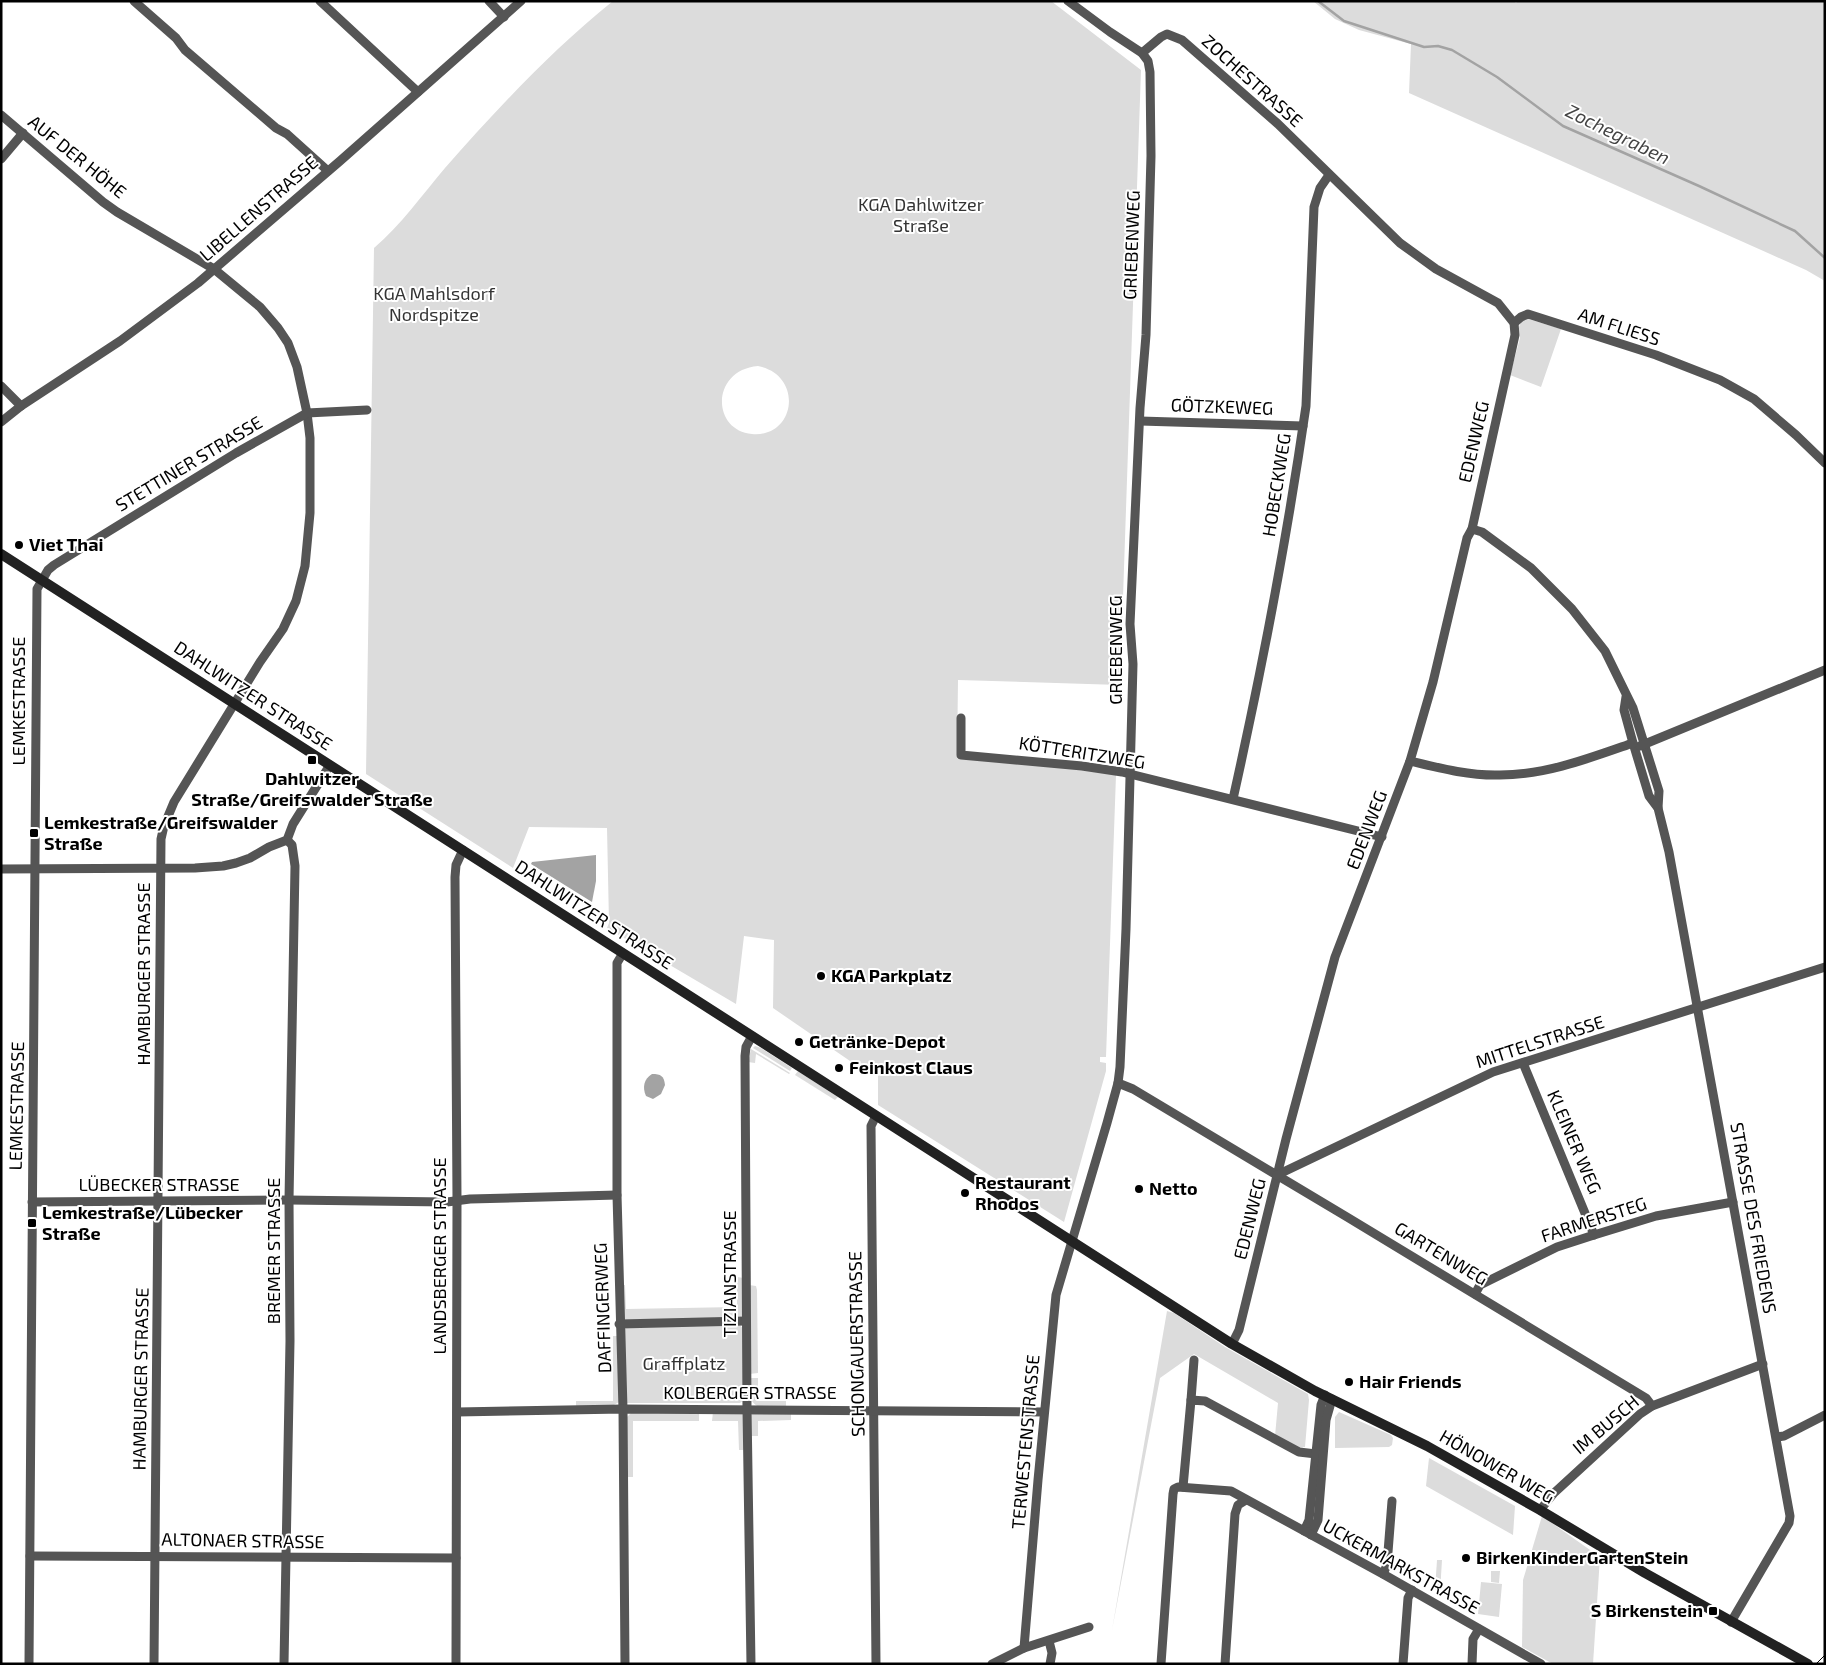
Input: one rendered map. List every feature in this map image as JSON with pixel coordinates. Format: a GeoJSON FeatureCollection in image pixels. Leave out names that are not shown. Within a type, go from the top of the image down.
{"type":"FeatureCollection","features":[{"type":"Feature","properties":{"kind":"main road","name":"DAHLWITZER STRASSE"},"geometry":{"type":"LineString","coordinates":[[1,554],[1168,1303]]}},
{"type":"Feature","properties":{"kind":"main road","name":"HÖNOWER WEG"},"geometry":{"type":"LineString","coordinates":[[1168,1303],[1232,1344],[1328,1397],[1406,1434],[1540,1510],[1645,1573],[1808,1664]]}},
{"type":"Feature","properties":{"kind":"street"},"geometry":{"type":"LineString","coordinates":[[134,1],[176,38],[185,50],[276,128],[293,139],[328,171]]}},
{"type":"Feature","properties":{"kind":"street"},"geometry":{"type":"LineString","coordinates":[[320,1],[418,92]]}},
{"type":"Feature","properties":{"kind":"street"},"geometry":{"type":"LineString","coordinates":[[489,1],[504,17]]}},
{"type":"Feature","properties":{"kind":"street","name":"LIBELLENSTRASSE"},"geometry":{"type":"LineString","coordinates":[[1,422],[21,406],[120,341],[214,270],[521,1]]}},
{"type":"Feature","properties":{"kind":"street"},"geometry":{"type":"LineString","coordinates":[[1068,1],[1142,53]]}},
{"type":"Feature","properties":{"kind":"street","name":"ZOCHESTRASSE"},"geometry":{"type":"LineString","coordinates":[[1142,53],[1167,34],[1182,40],[1278,124],[1400,243],[1436,269],[1498,303],[1514,322]]}},
{"type":"Feature","properties":{"kind":"street","name":"GRIEBENWEG"},"geometry":{"type":"LineString","coordinates":[[1073,1242],[1118,1083],[1120,1067],[1134,664],[1130,624],[1146,335],[1151,156],[1150,72],[1148,61],[1142,53]]}},
{"type":"Feature","properties":{"kind":"street","name":"AUF DER HÖHE"},"geometry":{"type":"LineString","coordinates":[[1,115],[110,207],[214,270],[260,307],[278,328]]}},
{"type":"Feature","properties":{"kind":"street"},"geometry":{"type":"LineString","coordinates":[[1,159],[23,133]]}},
{"type":"Feature","properties":{"kind":"street","name":"HOBECKWEG"},"geometry":{"type":"LineString","coordinates":[[1233,799],[1281,562],[1303,426],[1306,406],[1314,207],[1320,188],[1329,175]]}},
{"type":"Feature","properties":{"kind":"street","name":"AM FLIESS"},"geometry":{"type":"LineString","coordinates":[[1514,322],[1521,316],[1528,314],[1656,355],[1720,380],[1754,399],[1799,437],[1825,463]]}},
{"type":"Feature","properties":{"kind":"street","name":"EDENWEG"},"geometry":{"type":"LineString","coordinates":[[1232,1344],[1238,1333],[1277,1175],[1335,957],[1410,761],[1438,663],[1467,538],[1472,529],[1515,335],[1514,322]]}},
{"type":"Feature","properties":{"kind":"street","name":"HAMBURGER STRASSE"},"geometry":{"type":"LineString","coordinates":[[154,1664],[161,839],[174,802],[282,629],[296,601],[305,566],[311,487],[310,438],[297,367],[288,344],[278,328]]}},
{"type":"Feature","properties":{"kind":"street"},"geometry":{"type":"LineString","coordinates":[[1,386],[21,406]]}},
{"type":"Feature","properties":{"kind":"street","name":"STETTINER STRASSE"},"geometry":{"type":"LineString","coordinates":[[41,580],[54,565],[236,453],[307,414],[367,410]]}},
{"type":"Feature","properties":{"kind":"street","name":"GÖTZKEWEG"},"geometry":{"type":"LineString","coordinates":[[1140,421],[1303,426]]}},
{"type":"Feature","properties":{"kind":"street","name":"STRASSE DES FRIEDENS"},"geometry":{"type":"LineString","coordinates":[[1472,529],[1482,532],[1525,563],[1572,609],[1605,651],[1633,708],[1659,791],[1658,808],[1669,852],[1699,1008],[1790,1516],[1789,1523],[1732,1622]]}},
{"type":"Feature","properties":{"kind":"street","name":"LEMKESTRASSE"},"geometry":{"type":"LineString","coordinates":[[29,1664],[36,593],[41,580]]}},
{"type":"Feature","properties":{"kind":"street"},"geometry":{"type":"LineString","coordinates":[[1410,761],[1462,772],[1508,775],[1546,771],[1645,744],[1825,670]]}},
{"type":"Feature","properties":{"kind":"street","name":"STRASSE DES FRIEDENS"},"geometry":{"type":"LineString","coordinates":[[1626,697],[1624,710],[1634,746],[1649,796],[1658,808]]}},
{"type":"Feature","properties":{"kind":"street","name":"KÖTTERITZWEG"},"geometry":{"type":"LineString","coordinates":[[962,718],[961,754],[1082,766],[1122,772],[1382,837]]}},
{"type":"Feature","properties":{"kind":"street"},"geometry":{"type":"LineString","coordinates":[[1,869],[223,866],[250,858],[269,847],[287,840],[293,824],[330,765]]}},
{"type":"Feature","properties":{"kind":"street","name":"BREMER STRASSE"},"geometry":{"type":"LineString","coordinates":[[284,1664],[290,1341],[289,1200],[294,866],[292,845],[287,840]]}},
{"type":"Feature","properties":{"kind":"street","name":"LANDSBERGER STRASSE"},"geometry":{"type":"LineString","coordinates":[[456,1664],[457,1200],[455,877],[456,865],[463,850]]}},
{"type":"Feature","properties":{"kind":"street","name":"DAFFINGERWEG"},"geometry":{"type":"LineString","coordinates":[[623,953],[616,963],[617,1195],[623,1409],[625,1664]]}},
{"type":"Feature","properties":{"kind":"street","name":"MITTELSTRASSE"},"geometry":{"type":"LineString","coordinates":[[1277,1175],[1493,1072],[1825,968]]}},
{"type":"Feature","properties":{"kind":"street","name":"TIZIANSTRASSE"},"geometry":{"type":"LineString","coordinates":[[751,1664],[746,1321],[745,1056],[746,1047],[752,1036]]}},
{"type":"Feature","properties":{"kind":"street","name":"KLEINER WEG"},"geometry":{"type":"LineString","coordinates":[[1523,1063],[1594,1234]]}},
{"type":"Feature","properties":{"kind":"street","name":"GARTENWEG"},"geometry":{"type":"LineString","coordinates":[[1118,1083],[1133,1089],[1475,1294],[1646,1398],[1652,1406]]}},
{"type":"Feature","properties":{"kind":"street","name":"SCHONGAUERSTRASSE"},"geometry":{"type":"LineString","coordinates":[[876,1116],[871,1126],[876,1664]]}},
{"type":"Feature","properties":{"kind":"street","name":"LÜBECKER STRASSE"},"geometry":{"type":"LineString","coordinates":[[32,1202],[289,1200],[447,1202],[457,1200],[617,1195]]}},
{"type":"Feature","properties":{"kind":"street","name":"FARMERSTEG"},"geometry":{"type":"LineString","coordinates":[[1475,1294],[1480,1285],[1557,1247],[1656,1216],[1734,1202]]}},
{"type":"Feature","properties":{"kind":"street","name":"TERWESTENSTRASSE"},"geometry":{"type":"LineString","coordinates":[[1024,1648],[1056,1295],[1073,1242]]}},
{"type":"Feature","properties":{"kind":"street"},"geometry":{"type":"LineString","coordinates":[[620,1324],[746,1321]]}},
{"type":"Feature","properties":{"kind":"street"},"geometry":{"type":"LineString","coordinates":[[1161,1664],[1172,1494],[1174,1489],[1184,1487],[1194,1360]]}},
{"type":"Feature","properties":{"kind":"street","name":"IM BUSCH"},"geometry":{"type":"LineString","coordinates":[[1540,1510],[1554,1493],[1580,1468],[1640,1414],[1652,1406],[1763,1364]]}},
{"type":"Feature","properties":{"kind":"street"},"geometry":{"type":"LineString","coordinates":[[1307,1533],[1321,1405],[1328,1397]]}},
{"type":"Feature","properties":{"kind":"street"},"geometry":{"type":"LineString","coordinates":[[1307,1533],[1318,1520],[1328,1397]]}},
{"type":"Feature","properties":{"kind":"street"},"geometry":{"type":"LineString","coordinates":[[1191,1400],[1206,1401],[1299,1452],[1316,1454]]}},
{"type":"Feature","properties":{"kind":"street","name":"KOLBERGER STRASSE"},"geometry":{"type":"LineString","coordinates":[[456,1412],[747,1409],[1044,1412]]}},
{"type":"Feature","properties":{"kind":"street"},"geometry":{"type":"LineString","coordinates":[[1777,1437],[1784,1436],[1825,1414]]}},
{"type":"Feature","properties":{"kind":"street","name":"UCKERMARKSTRASSE"},"geometry":{"type":"LineString","coordinates":[[1184,1487],[1230,1491],[1541,1663]]}},
{"type":"Feature","properties":{"kind":"street"},"geometry":{"type":"LineString","coordinates":[[1225,1664],[1235,1514],[1238,1505],[1246,1500]]}},
{"type":"Feature","properties":{"kind":"street"},"geometry":{"type":"LineString","coordinates":[[1383,1574],[1387,1565],[1392,1501]]}},
{"type":"Feature","properties":{"kind":"street","name":"ALTONAER STRASSE"},"geometry":{"type":"LineString","coordinates":[[30,1556],[456,1558]]}},
{"type":"Feature","properties":{"kind":"street"},"geometry":{"type":"LineString","coordinates":[[1403,1664],[1408,1598],[1412,1590]]}},
{"type":"Feature","properties":{"kind":"street"},"geometry":{"type":"LineString","coordinates":[[992,1664],[1024,1648],[1089,1627]]}},
{"type":"Feature","properties":{"kind":"street"},"geometry":{"type":"LineString","coordinates":[[1472,1664],[1473,1639],[1479,1629]]}},
{"type":"Feature","properties":{"kind":"street"},"geometry":{"type":"LineString","coordinates":[[1049,1641],[1052,1653],[1050,1664]]}},
{"type":"Feature","properties":{"kind":"green space","name":"KGA Dahlwitzer Straße"},"geometry":{"type":"Polygon","coordinates":[[[613,1],[1051,1],[1141,70],[1120,685],[958,680],[957,759],[1037,765],[1116,775],[1106,1057],[1100,1057],[1100,1062],[1106,1063],[1106,1071],[1064,1222],[878,1105],[878,1069],[866,1064],[866,1072],[773,1008],[774,940],[744,936],[736,1004],[607,928],[609,923],[607,828],[529,827],[513,868],[366,774],[374,248],[402,220],[445,168],[505,102],[590,20],[613,1]],[[758,366],[743,370],[731,378],[725,388],[722,400],[723,412],[729,422],[739,430],[752,434],[767,433],[778,426],[785,417],[789,405],[788,393],[783,381],[773,372],[758,366]]]}},
{"type":"Feature","properties":{"kind":"green space"},"geometry":{"type":"Polygon","coordinates":[[[1313,1],[1514,1],[1516,3],[1518,1],[1825,1],[1825,281],[1806,270],[1409,93],[1411,44],[1359,30],[1335,19],[1313,1]]]}},
{"type":"Feature","properties":{"kind":"green space"},"geometry":{"type":"Polygon","coordinates":[[[1525,318],[1561,329],[1541,387],[1510,375],[1520,338],[1519,327],[1525,318]]]}},
{"type":"Feature","properties":{"kind":"green space"},"geometry":{"type":"Polygon","coordinates":[[[755,1046],[792,1068],[790,1071],[753,1048],[755,1046]]]}},
{"type":"Feature","properties":{"kind":"green space"},"geometry":{"type":"Polygon","coordinates":[[[751,1049],[790,1073],[756,1054],[755,1063],[748,1062],[751,1049]]]}},
{"type":"Feature","properties":{"kind":"green space"},"geometry":{"type":"Polygon","coordinates":[[[798,1071],[838,1097],[835,1100],[795,1075],[798,1071]]]}},
{"type":"Feature","properties":{"kind":"green space"},"geometry":{"type":"Polygon","coordinates":[[[737,1277],[744,1278],[744,1314],[740,1319],[623,1320],[622,1285],[625,1285],[626,1309],[737,1307],[737,1277]]]}},
{"type":"Feature","properties":{"kind":"green space"},"geometry":{"type":"Polygon","coordinates":[[[749,1285],[756,1286],[757,1290],[758,1373],[749,1374],[749,1285]]]}},
{"type":"Feature","properties":{"kind":"green space"},"geometry":{"type":"Polygon","coordinates":[[[1167,1311],[1174,1313],[1225,1347],[1308,1394],[1305,1447],[1298,1448],[1275,1436],[1278,1403],[1194,1354],[1160,1378],[1112,1630],[1167,1311]]]}},
{"type":"Feature","properties":{"kind":"green space","name":"Graffplatz"},"geometry":{"type":"Polygon","coordinates":[[[740,1325],[743,1329],[744,1400],[740,1403],[626,1403],[624,1329],[629,1327],[740,1325]]]}},
{"type":"Feature","properties":{"kind":"green space"},"geometry":{"type":"Polygon","coordinates":[[[613,1336],[617,1336],[619,1402],[612,1406],[576,1406],[576,1401],[613,1401],[613,1336]]]}},
{"type":"Feature","properties":{"kind":"green space"},"geometry":{"type":"Polygon","coordinates":[[[749,1378],[758,1378],[758,1401],[786,1401],[786,1407],[759,1407],[755,1405],[750,1395],[749,1378]]]}},
{"type":"Feature","properties":{"kind":"green space"},"geometry":{"type":"Polygon","coordinates":[[[791,1411],[791,1420],[758,1421],[758,1436],[751,1436],[751,1415],[754,1413],[791,1411]]]}},
{"type":"Feature","properties":{"kind":"green space"},"geometry":{"type":"Polygon","coordinates":[[[713,1412],[742,1413],[744,1416],[745,1450],[739,1450],[738,1421],[712,1421],[713,1412]]]}},
{"type":"Feature","properties":{"kind":"green space"},"geometry":{"type":"Polygon","coordinates":[[[1339,1412],[1391,1435],[1393,1438],[1392,1445],[1389,1447],[1335,1448],[1335,1417],[1339,1412]]]}},
{"type":"Feature","properties":{"kind":"green space"},"geometry":{"type":"Polygon","coordinates":[[[631,1413],[699,1413],[699,1421],[633,1421],[633,1477],[626,1477],[626,1418],[631,1413]]]}},
{"type":"Feature","properties":{"kind":"green space"},"geometry":{"type":"Polygon","coordinates":[[[1429,1458],[1515,1506],[1513,1535],[1426,1486],[1429,1458]]]}},
{"type":"Feature","properties":{"kind":"green space"},"geometry":{"type":"Polygon","coordinates":[[[1542,1516],[1600,1557],[1593,1664],[1553,1664],[1522,1647],[1523,1580],[1542,1516]]]}},
{"type":"Feature","properties":{"kind":"green space"},"geometry":{"type":"Polygon","coordinates":[[[1437,1560],[1442,1560],[1440,1593],[1435,1590],[1437,1560]]]}},
{"type":"Feature","properties":{"kind":"green space"},"geometry":{"type":"Polygon","coordinates":[[[1491,1571],[1500,1571],[1499,1583],[1491,1582],[1491,1571]]]}},
{"type":"Feature","properties":{"kind":"green space"},"geometry":{"type":"Polygon","coordinates":[[[1481,1582],[1502,1584],[1499,1617],[1478,1614],[1481,1582]]]}},
{"type":"Feature","properties":{"kind":"shaded area"},"geometry":{"type":"Polygon","coordinates":[[[596,855],[596,881],[592,902],[531,864],[532,862],[596,855]]]}},
{"type":"Feature","properties":{"kind":"shaded area"},"geometry":{"type":"Polygon","coordinates":[[[652,1074],[662,1076],[665,1085],[661,1094],[653,1099],[646,1096],[644,1089],[646,1081],[652,1074]]]}},
{"type":"Feature","properties":{"kind":"waterway","name":"Zochegraben"},"geometry":{"type":"LineString","coordinates":[[1318,1],[1344,21],[1424,47],[1438,46],[1452,50],[1497,77],[1563,126],[1795,231],[1825,258]]}},
{"type":"Feature","properties":{"kind":"tram line"},"geometry":{"type":"LineString","coordinates":[[1816,1664],[1825,1655]]}},
{"type":"Feature","properties":{"kind":"place","name":"Viet Thai"},"geometry":{"type":"Point","coordinates":[19,545]}},
{"type":"Feature","properties":{"kind":"place","name":"Dahlwitzer Straße/Greifswalder Straße"},"geometry":{"type":"Point","coordinates":[312,760]}},
{"type":"Feature","properties":{"kind":"place","name":"Lemkestraße/Greifswalder Straße"},"geometry":{"type":"Point","coordinates":[34,833]}},
{"type":"Feature","properties":{"kind":"place","name":"KGA Parkplatz"},"geometry":{"type":"Point","coordinates":[821,976]}},
{"type":"Feature","properties":{"kind":"place","name":"Getränke-Depot"},"geometry":{"type":"Point","coordinates":[799,1042]}},
{"type":"Feature","properties":{"kind":"place","name":"Feinkost Claus"},"geometry":{"type":"Point","coordinates":[839,1068]}},
{"type":"Feature","properties":{"kind":"place","name":"Netto"},"geometry":{"type":"Point","coordinates":[1139,1189]}},
{"type":"Feature","properties":{"kind":"place","name":"Restaurant Rhodos"},"geometry":{"type":"Point","coordinates":[965,1193]}},
{"type":"Feature","properties":{"kind":"place","name":"Lemkestraße/Lübecker Straße"},"geometry":{"type":"Point","coordinates":[32,1223]}},
{"type":"Feature","properties":{"kind":"place","name":"Hair Friends"},"geometry":{"type":"Point","coordinates":[1349,1382]}},
{"type":"Feature","properties":{"kind":"place","name":"BirkenKinderGartenStein"},"geometry":{"type":"Point","coordinates":[1466,1558]}},
{"type":"Feature","properties":{"kind":"place","name":"S Birkenstein"},"geometry":{"type":"Point","coordinates":[1713,1611]}},
{"type":"Feature","properties":{"kind":"park label","name":"KGA Mahlsdorf Nordspitze"},"geometry":{"type":"Point","coordinates":[434,304]}}]}
